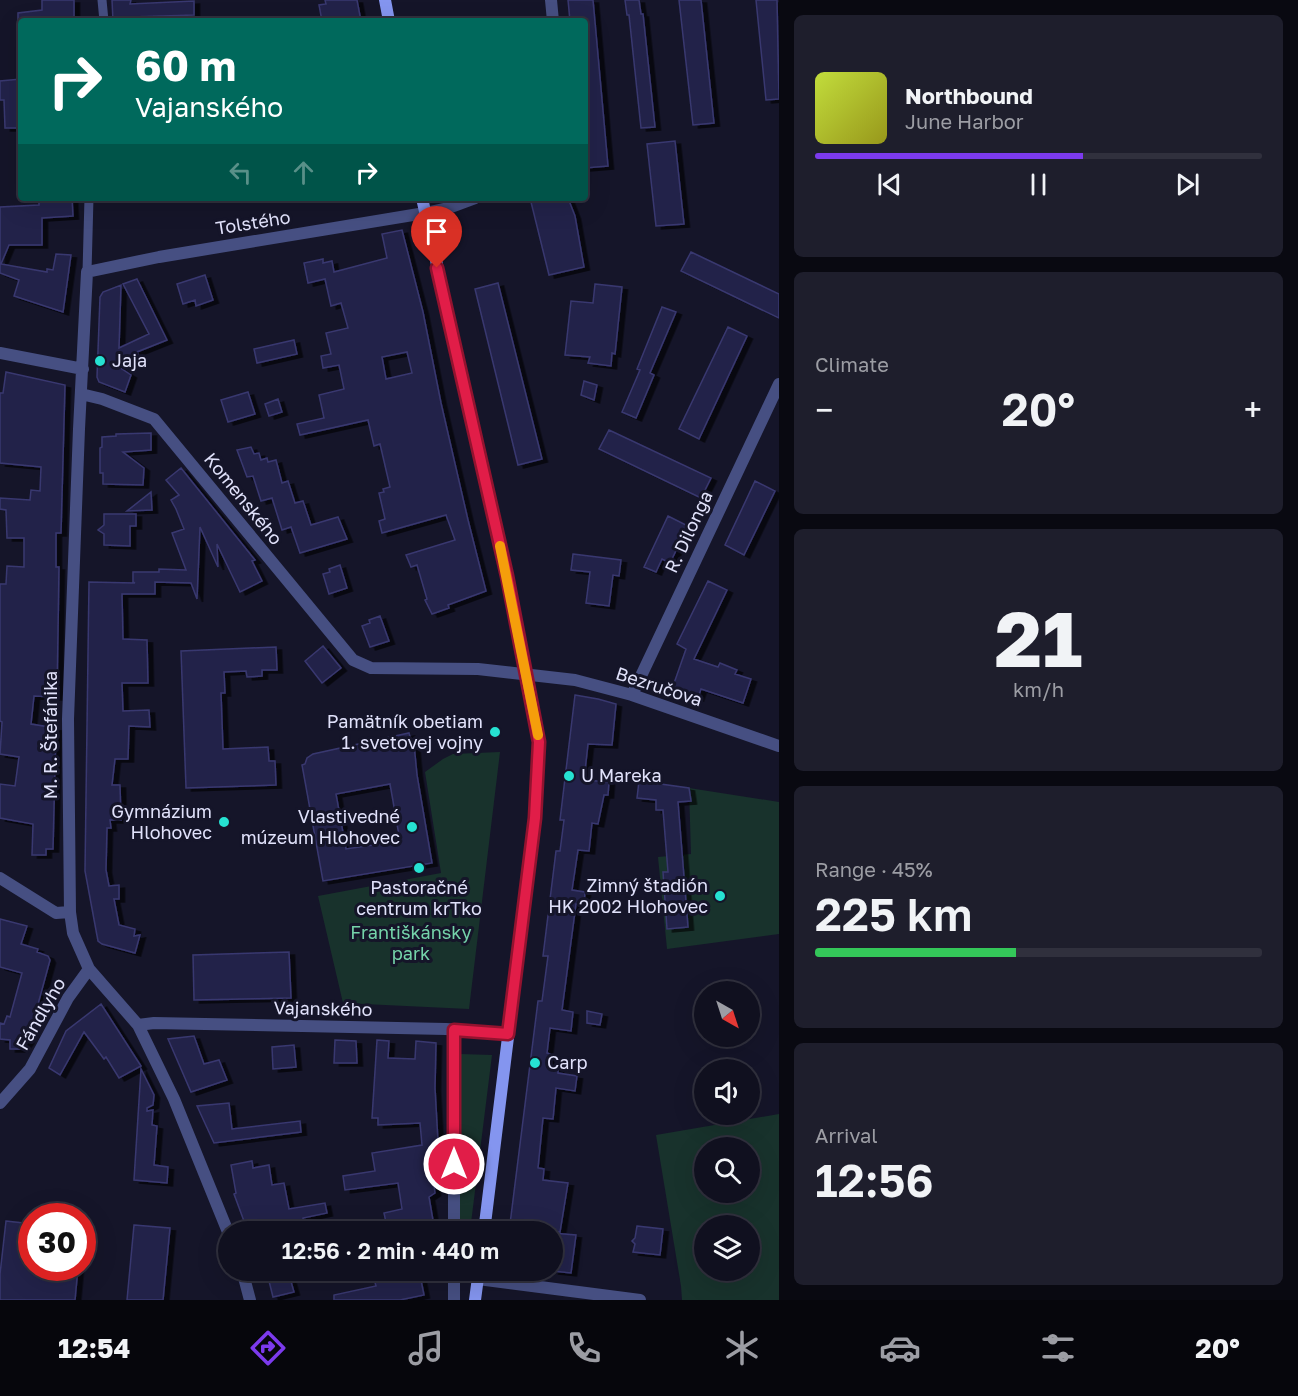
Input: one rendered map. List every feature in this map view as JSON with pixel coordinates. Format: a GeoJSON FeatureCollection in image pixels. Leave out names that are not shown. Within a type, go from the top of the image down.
{"type":"FeatureCollection","features":[{"type":"Feature","properties":{"kind":"main road"},"geometry":{"type":"LineString","coordinates":[[385,0],[388,18]]}},
{"type":"Feature","properties":{"kind":"main road"},"geometry":{"type":"LineString","coordinates":[[423,201],[507,576],[539,742],[538,787],[524,918],[485,1221]]}},
{"type":"Feature","properties":{"kind":"main road"},"geometry":{"type":"LineString","coordinates":[[476,1300],[478,1281]]}},
{"type":"Feature","properties":{"kind":"street"},"geometry":{"type":"LineString","coordinates":[[102,0],[104,18]]}},
{"type":"Feature","properties":{"kind":"street"},"geometry":{"type":"LineString","coordinates":[[551,0],[553,18]]}},
{"type":"Feature","properties":{"kind":"street","name":"M. R. Štefánika"},"geometry":{"type":"LineString","coordinates":[[89,201],[68,719],[70,912],[73,933],[89,969],[138,1025],[174,1099],[224,1221]]}},
{"type":"Feature","properties":{"kind":"street","name":"Tolstého"},"geometry":{"type":"LineString","coordinates":[[87,272],[159,257],[425,213],[467,201]]}},
{"type":"Feature","properties":{"kind":"street"},"geometry":{"type":"LineString","coordinates":[[0,353],[83,369]]}},
{"type":"Feature","properties":{"kind":"street","name":"R. Dilonga"},"geometry":{"type":"LineString","coordinates":[[632,695],[779,384]]}},
{"type":"Feature","properties":{"kind":"street","name":"Komenského"},"geometry":{"type":"LineString","coordinates":[[81,394],[102,399],[154,419],[353,660]]}},
{"type":"Feature","properties":{"kind":"street","name":"Bezručova"},"geometry":{"type":"LineString","coordinates":[[353,660],[371,668],[478,669],[575,680],[632,695],[779,746]]}},
{"type":"Feature","properties":{"kind":"street"},"geometry":{"type":"LineString","coordinates":[[0,878],[56,913],[70,912]]}},
{"type":"Feature","properties":{"kind":"street","name":"Fándlyho"},"geometry":{"type":"LineString","coordinates":[[0,1103],[30,1069],[68,998],[89,969]]}},
{"type":"Feature","properties":{"kind":"street","name":"Vajanského"},"geometry":{"type":"LineString","coordinates":[[138,1025],[154,1023],[454,1030],[508,1034]]}},
{"type":"Feature","properties":{"kind":"street"},"geometry":{"type":"LineString","coordinates":[[454,1030],[454,1221]]}},
{"type":"Feature","properties":{"kind":"street"},"geometry":{"type":"LineString","coordinates":[[245,1281],[250,1300]]}},
{"type":"Feature","properties":{"kind":"street"},"geometry":{"type":"LineString","coordinates":[[454,1281],[454,1300]]}},
{"type":"Feature","properties":{"kind":"street"},"geometry":{"type":"LineString","coordinates":[[518,1281],[640,1300]]}},
{"type":"Feature","properties":{"kind":"green space","name":"Františkánsky park"},"geometry":{"type":"Polygon","coordinates":[[[500,752],[469,1009],[343,1003],[318,896],[441,873],[425,772],[453,754],[500,752]]]}},
{"type":"Feature","properties":{"kind":"green space","name":"Zimný štadión HK 2002 Hlohovec"},"geometry":{"type":"Polygon","coordinates":[[[689,788],[779,802],[779,934],[667,949],[658,857],[691,854],[689,788]]]}},
{"type":"Feature","properties":{"kind":"green space"},"geometry":{"type":"Polygon","coordinates":[[[460,1054],[492,1055],[471,1221],[459,1221],[460,1054]]]}},
{"type":"Feature","properties":{"kind":"green space"},"geometry":{"type":"Polygon","coordinates":[[[779,1114],[779,1300],[682,1300],[656,1135],[715,1125],[760,1125],[760,1117],[779,1114]]]}},
{"type":"Feature","properties":{"kind":"building"},"geometry":{"type":"Polygon","coordinates":[[[42,0],[74,0],[74,18],[18,18],[18,13],[42,10],[42,0]]]}},
{"type":"Feature","properties":{"kind":"building"},"geometry":{"type":"Polygon","coordinates":[[[112,0],[131,0],[130,4],[194,1],[194,15],[113,18],[112,0]]]}},
{"type":"Feature","properties":{"kind":"building"},"geometry":{"type":"Polygon","coordinates":[[[325,0],[357,0],[360,18],[321,18],[319,5],[326,4],[325,0]]]}},
{"type":"Feature","properties":{"kind":"building"},"geometry":{"type":"Polygon","coordinates":[[[568,0],[593,0],[608,166],[588,168],[588,18],[570,18],[568,0]]]}},
{"type":"Feature","properties":{"kind":"building"},"geometry":{"type":"Polygon","coordinates":[[[625,0],[639,0],[641,14],[643,14],[655,127],[641,128],[629,15],[627,15],[625,0]]]}},
{"type":"Feature","properties":{"kind":"building"},"geometry":{"type":"Polygon","coordinates":[[[679,0],[701,0],[714,123],[693,125],[679,0]]]}},
{"type":"Feature","properties":{"kind":"building"},"geometry":{"type":"Polygon","coordinates":[[[756,0],[777,0],[779,99],[766,100],[756,0]]]}},
{"type":"Feature","properties":{"kind":"building"},"geometry":{"type":"Polygon","coordinates":[[[18,79],[18,128],[5,128],[4,100],[0,100],[0,81],[18,79]]]}},
{"type":"Feature","properties":{"kind":"building"},"geometry":{"type":"Polygon","coordinates":[[[675,141],[684,224],[656,226],[647,144],[675,141]]]}},
{"type":"Feature","properties":{"kind":"building"},"geometry":{"type":"Polygon","coordinates":[[[39,201],[72,201],[73,216],[42,218],[42,245],[9,245],[1,264],[47,272],[47,269],[53,270],[56,254],[71,255],[63,312],[14,296],[19,280],[0,273],[0,207],[39,205],[39,201]]]}},
{"type":"Feature","properties":{"kind":"building"},"geometry":{"type":"Polygon","coordinates":[[[569,201],[575,216],[584,267],[549,275],[531,202],[569,201]]]}},
{"type":"Feature","properties":{"kind":"building"},"geometry":{"type":"Polygon","coordinates":[[[402,230],[423,312],[441,403],[486,591],[448,605],[449,608],[432,614],[425,600],[427,599],[417,565],[411,567],[406,555],[455,540],[446,515],[382,533],[379,521],[385,519],[379,493],[390,487],[380,444],[374,446],[368,420],[300,435],[297,424],[324,418],[319,395],[344,389],[339,365],[323,368],[321,356],[331,354],[326,333],[348,328],[341,303],[331,306],[325,279],[308,283],[304,263],[323,259],[323,263],[332,261],[334,272],[387,258],[382,234],[402,230]],[[407,352],[382,357],[386,379],[412,373],[407,352]]]}},
{"type":"Feature","properties":{"kind":"building"},"geometry":{"type":"Polygon","coordinates":[[[691,252],[779,294],[779,318],[681,271],[691,252]]]}},
{"type":"Feature","properties":{"kind":"building"},"geometry":{"type":"Polygon","coordinates":[[[205,275],[213,300],[196,306],[195,300],[183,304],[177,284],[205,275]]]}},
{"type":"Feature","properties":{"kind":"building"},"geometry":{"type":"Polygon","coordinates":[[[137,279],[167,340],[137,352],[140,358],[119,367],[131,375],[125,392],[99,382],[97,377],[100,297],[103,292],[121,285],[119,348],[149,334],[123,284],[137,279]]]}},
{"type":"Feature","properties":{"kind":"building"},"geometry":{"type":"Polygon","coordinates":[[[498,283],[542,459],[518,465],[475,289],[498,283]]]}},
{"type":"Feature","properties":{"kind":"building"},"geometry":{"type":"Polygon","coordinates":[[[595,284],[622,287],[615,354],[612,353],[611,366],[588,363],[590,357],[565,355],[571,301],[593,303],[595,284]]]}},
{"type":"Feature","properties":{"kind":"building"},"geometry":{"type":"Polygon","coordinates":[[[662,307],[676,312],[650,373],[654,375],[636,418],[622,412],[640,370],[637,369],[662,307]]]}},
{"type":"Feature","properties":{"kind":"building"},"geometry":{"type":"Polygon","coordinates":[[[728,327],[747,336],[699,439],[679,429],[728,327]]]}},
{"type":"Feature","properties":{"kind":"building"},"geometry":{"type":"Polygon","coordinates":[[[294,340],[297,354],[257,363],[254,349],[294,340]]]}},
{"type":"Feature","properties":{"kind":"building"},"geometry":{"type":"Polygon","coordinates":[[[6,372],[65,385],[61,533],[56,533],[56,567],[59,567],[57,697],[34,696],[31,724],[56,728],[53,849],[46,849],[46,855],[32,855],[33,824],[0,818],[0,784],[15,786],[19,757],[0,754],[2,722],[0,721],[0,584],[6,584],[7,566],[24,567],[24,538],[7,538],[6,510],[0,509],[0,498],[30,500],[31,490],[40,491],[41,467],[0,463],[0,393],[3,393],[6,372]]]}},
{"type":"Feature","properties":{"kind":"building"},"geometry":{"type":"Polygon","coordinates":[[[584,381],[597,385],[594,400],[581,395],[584,381]]]}},
{"type":"Feature","properties":{"kind":"building"},"geometry":{"type":"Polygon","coordinates":[[[248,392],[255,414],[228,422],[221,400],[248,392]]]}},
{"type":"Feature","properties":{"kind":"building"},"geometry":{"type":"Polygon","coordinates":[[[278,399],[282,412],[269,416],[265,404],[278,399]]]}},
{"type":"Feature","properties":{"kind":"building"},"geometry":{"type":"Polygon","coordinates":[[[609,430],[711,478],[701,498],[599,449],[609,430]]]}},
{"type":"Feature","properties":{"kind":"building"},"geometry":{"type":"Polygon","coordinates":[[[151,433],[151,450],[123,452],[144,468],[143,485],[103,484],[103,473],[100,473],[102,437],[116,436],[116,434],[151,433]]]}},
{"type":"Feature","properties":{"kind":"building"},"geometry":{"type":"Polygon","coordinates":[[[251,447],[254,454],[259,453],[261,460],[267,458],[268,462],[276,460],[282,483],[288,481],[295,503],[303,501],[311,525],[338,517],[347,539],[300,553],[291,527],[282,530],[272,498],[261,501],[253,476],[247,477],[237,450],[251,447]]]}},
{"type":"Feature","properties":{"kind":"building"},"geometry":{"type":"Polygon","coordinates":[[[181,468],[255,560],[252,561],[262,581],[240,592],[217,544],[218,567],[200,527],[197,599],[191,583],[155,582],[155,594],[122,594],[123,639],[147,640],[148,683],[122,683],[123,711],[149,710],[150,727],[129,726],[128,759],[115,759],[112,785],[120,785],[121,820],[110,820],[111,828],[107,828],[106,870],[109,886],[119,885],[119,899],[114,899],[119,925],[135,929],[134,936],[140,935],[135,953],[98,941],[85,871],[89,582],[135,583],[133,572],[159,572],[159,569],[186,570],[172,533],[184,529],[171,500],[179,495],[166,480],[181,468]]]}},
{"type":"Feature","properties":{"kind":"building"},"geometry":{"type":"Polygon","coordinates":[[[755,481],[775,491],[744,555],[725,545],[755,481]]]}},
{"type":"Feature","properties":{"kind":"building"},"geometry":{"type":"Polygon","coordinates":[[[151,492],[152,510],[127,511],[151,492]]]}},
{"type":"Feature","properties":{"kind":"building"},"geometry":{"type":"Polygon","coordinates":[[[104,514],[136,514],[136,526],[130,526],[130,546],[104,545],[104,534],[98,530],[104,525],[104,514]]]}},
{"type":"Feature","properties":{"kind":"building"},"geometry":{"type":"Polygon","coordinates":[[[668,516],[688,526],[670,563],[662,559],[656,572],[644,567],[668,516]]]}},
{"type":"Feature","properties":{"kind":"building"},"geometry":{"type":"Polygon","coordinates":[[[573,554],[621,560],[619,576],[613,575],[609,606],[586,603],[590,572],[571,570],[573,554]]]}},
{"type":"Feature","properties":{"kind":"building"},"geometry":{"type":"Polygon","coordinates":[[[340,565],[347,588],[329,594],[323,574],[340,565]]]}},
{"type":"Feature","properties":{"kind":"building"},"geometry":{"type":"Polygon","coordinates":[[[708,581],[727,590],[694,659],[718,667],[720,663],[737,670],[735,674],[751,679],[743,703],[701,689],[698,698],[672,689],[686,649],[677,644],[708,581]]]}},
{"type":"Feature","properties":{"kind":"building"},"geometry":{"type":"Polygon","coordinates":[[[380,616],[389,641],[370,647],[362,626],[370,623],[369,620],[380,616]]]}},
{"type":"Feature","properties":{"kind":"building"},"geometry":{"type":"Polygon","coordinates":[[[323,646],[341,668],[322,683],[305,661],[323,646]]]}},
{"type":"Feature","properties":{"kind":"building"},"geometry":{"type":"Polygon","coordinates":[[[276,647],[277,670],[262,670],[262,676],[247,677],[246,671],[224,672],[225,693],[221,693],[223,749],[268,747],[269,761],[275,761],[276,785],[186,788],[181,651],[276,647]]]}},
{"type":"Feature","properties":{"kind":"building"},"geometry":{"type":"Polygon","coordinates":[[[575,695],[616,704],[612,745],[588,744],[584,780],[609,782],[608,795],[604,795],[598,824],[592,823],[589,851],[578,850],[572,890],[585,892],[584,905],[576,904],[562,1010],[573,1012],[571,1031],[550,1028],[547,1053],[550,1054],[548,1067],[558,1068],[558,1073],[577,1076],[575,1091],[556,1088],[553,1119],[543,1118],[538,1168],[544,1169],[543,1180],[568,1183],[562,1221],[510,1221],[538,1001],[542,1001],[548,956],[543,956],[556,851],[560,851],[564,820],[560,820],[575,695]]]}},
{"type":"Feature","properties":{"kind":"building"},"geometry":{"type":"Polygon","coordinates":[[[409,733],[412,744],[414,744],[432,863],[323,881],[302,765],[313,754],[409,733]],[[390,784],[336,794],[346,849],[400,841],[390,784]]]}},
{"type":"Feature","properties":{"kind":"building"},"geometry":{"type":"Polygon","coordinates":[[[639,781],[689,788],[691,801],[678,802],[688,927],[667,929],[663,872],[668,872],[663,810],[656,810],[656,800],[637,798],[639,781]]]}},
{"type":"Feature","properties":{"kind":"building"},"geometry":{"type":"Polygon","coordinates":[[[0,919],[27,926],[21,944],[38,949],[37,952],[48,956],[50,960],[28,1041],[22,1049],[10,1049],[10,1040],[0,1039],[0,1023],[4,1024],[7,1016],[10,1017],[22,973],[0,967],[0,919]]]}},
{"type":"Feature","properties":{"kind":"building"},"geometry":{"type":"Polygon","coordinates":[[[289,952],[291,998],[194,1000],[193,955],[289,952]]]}},
{"type":"Feature","properties":{"kind":"building"},"geometry":{"type":"Polygon","coordinates":[[[101,1004],[141,1066],[119,1078],[106,1057],[104,1059],[84,1032],[60,1075],[49,1068],[66,1031],[101,1004]]]}},
{"type":"Feature","properties":{"kind":"building"},"geometry":{"type":"Polygon","coordinates":[[[587,1011],[602,1014],[600,1025],[587,1023],[587,1011]]]}},
{"type":"Feature","properties":{"kind":"building"},"geometry":{"type":"Polygon","coordinates":[[[194,1036],[204,1064],[219,1060],[227,1080],[191,1092],[168,1039],[194,1036]]]}},
{"type":"Feature","properties":{"kind":"building"},"geometry":{"type":"Polygon","coordinates":[[[335,1040],[356,1041],[357,1063],[334,1063],[335,1040]]]}},
{"type":"Feature","properties":{"kind":"building"},"geometry":{"type":"Polygon","coordinates":[[[377,1040],[389,1041],[388,1058],[415,1059],[416,1041],[436,1043],[435,1088],[440,1177],[433,1178],[435,1193],[429,1197],[433,1221],[386,1221],[384,1213],[402,1209],[398,1183],[345,1190],[343,1176],[375,1171],[372,1153],[422,1145],[420,1123],[378,1125],[378,1118],[372,1118],[377,1040]]]}},
{"type":"Feature","properties":{"kind":"building"},"geometry":{"type":"Polygon","coordinates":[[[294,1045],[296,1067],[273,1069],[272,1047],[294,1045]]]}},
{"type":"Feature","properties":{"kind":"building"},"geometry":{"type":"Polygon","coordinates":[[[141,1069],[154,1095],[153,1105],[147,1108],[147,1111],[153,1110],[152,1125],[157,1126],[154,1165],[168,1167],[167,1183],[134,1180],[141,1069]]]}},
{"type":"Feature","properties":{"kind":"building"},"geometry":{"type":"Polygon","coordinates":[[[229,1103],[232,1129],[300,1121],[301,1132],[214,1143],[197,1106],[229,1103]]]}},
{"type":"Feature","properties":{"kind":"building"},"geometry":{"type":"Polygon","coordinates":[[[252,1161],[253,1168],[269,1165],[272,1185],[284,1183],[289,1209],[325,1203],[327,1213],[303,1218],[303,1221],[244,1221],[234,1194],[236,1193],[231,1165],[252,1161]]]}},
{"type":"Feature","properties":{"kind":"building"},"geometry":{"type":"Polygon","coordinates":[[[6,1221],[18,1222],[18,1281],[77,1281],[75,1300],[0,1300],[0,1274],[6,1221]]]}},
{"type":"Feature","properties":{"kind":"building"},"geometry":{"type":"Polygon","coordinates":[[[134,1225],[170,1228],[163,1300],[127,1300],[134,1225]]]}},
{"type":"Feature","properties":{"kind":"building"},"geometry":{"type":"Polygon","coordinates":[[[637,1226],[663,1229],[660,1255],[633,1252],[635,1244],[632,1241],[635,1238],[637,1226]]]}},
{"type":"Feature","properties":{"kind":"building"},"geometry":{"type":"Polygon","coordinates":[[[563,1234],[576,1235],[571,1273],[563,1272],[563,1234]]]}},
{"type":"Feature","properties":{"kind":"building"},"geometry":{"type":"Polygon","coordinates":[[[269,1281],[291,1281],[294,1292],[273,1297],[269,1281]]]}},
{"type":"Feature","properties":{"kind":"building"},"geometry":{"type":"Polygon","coordinates":[[[375,1281],[421,1281],[424,1295],[400,1300],[334,1300],[334,1295],[376,1286],[375,1281]]]}},
{"type":"Feature","properties":{"kind":"slow traffic"},"geometry":{"type":"LineString","coordinates":[[500,546],[538,735]]}},
{"type":"Feature","properties":{"kind":"place","name":"Jaja"},"geometry":{"type":"Point","coordinates":[100,361]}},
{"type":"Feature","properties":{"kind":"place","name":"Pamätník obetiam 1. svetovej vojny"},"geometry":{"type":"Point","coordinates":[495,732]}},
{"type":"Feature","properties":{"kind":"place","name":"U Mareka"},"geometry":{"type":"Point","coordinates":[569,776]}},
{"type":"Feature","properties":{"kind":"place","name":"Gymnázium Hlohovec"},"geometry":{"type":"Point","coordinates":[224,822]}},
{"type":"Feature","properties":{"kind":"place","name":"Vlastivedné múzeum Hlohovec"},"geometry":{"type":"Point","coordinates":[412,827]}},
{"type":"Feature","properties":{"kind":"place","name":"Pastoračné centrum krTko"},"geometry":{"type":"Point","coordinates":[419,868]}},
{"type":"Feature","properties":{"kind":"place","name":"Zimný štadión HK 2002 Hlohovec"},"geometry":{"type":"Point","coordinates":[720,896]}},
{"type":"Feature","properties":{"kind":"place","name":"Carp"},"geometry":{"type":"Point","coordinates":[535,1063]}},
{"type":"Feature","properties":{"kind":"route"},"geometry":{"type":"LineString","coordinates":[[437,268],[507,576],[539,742],[535,818],[508,1034],[454,1030],[454,1164]]}}]}
